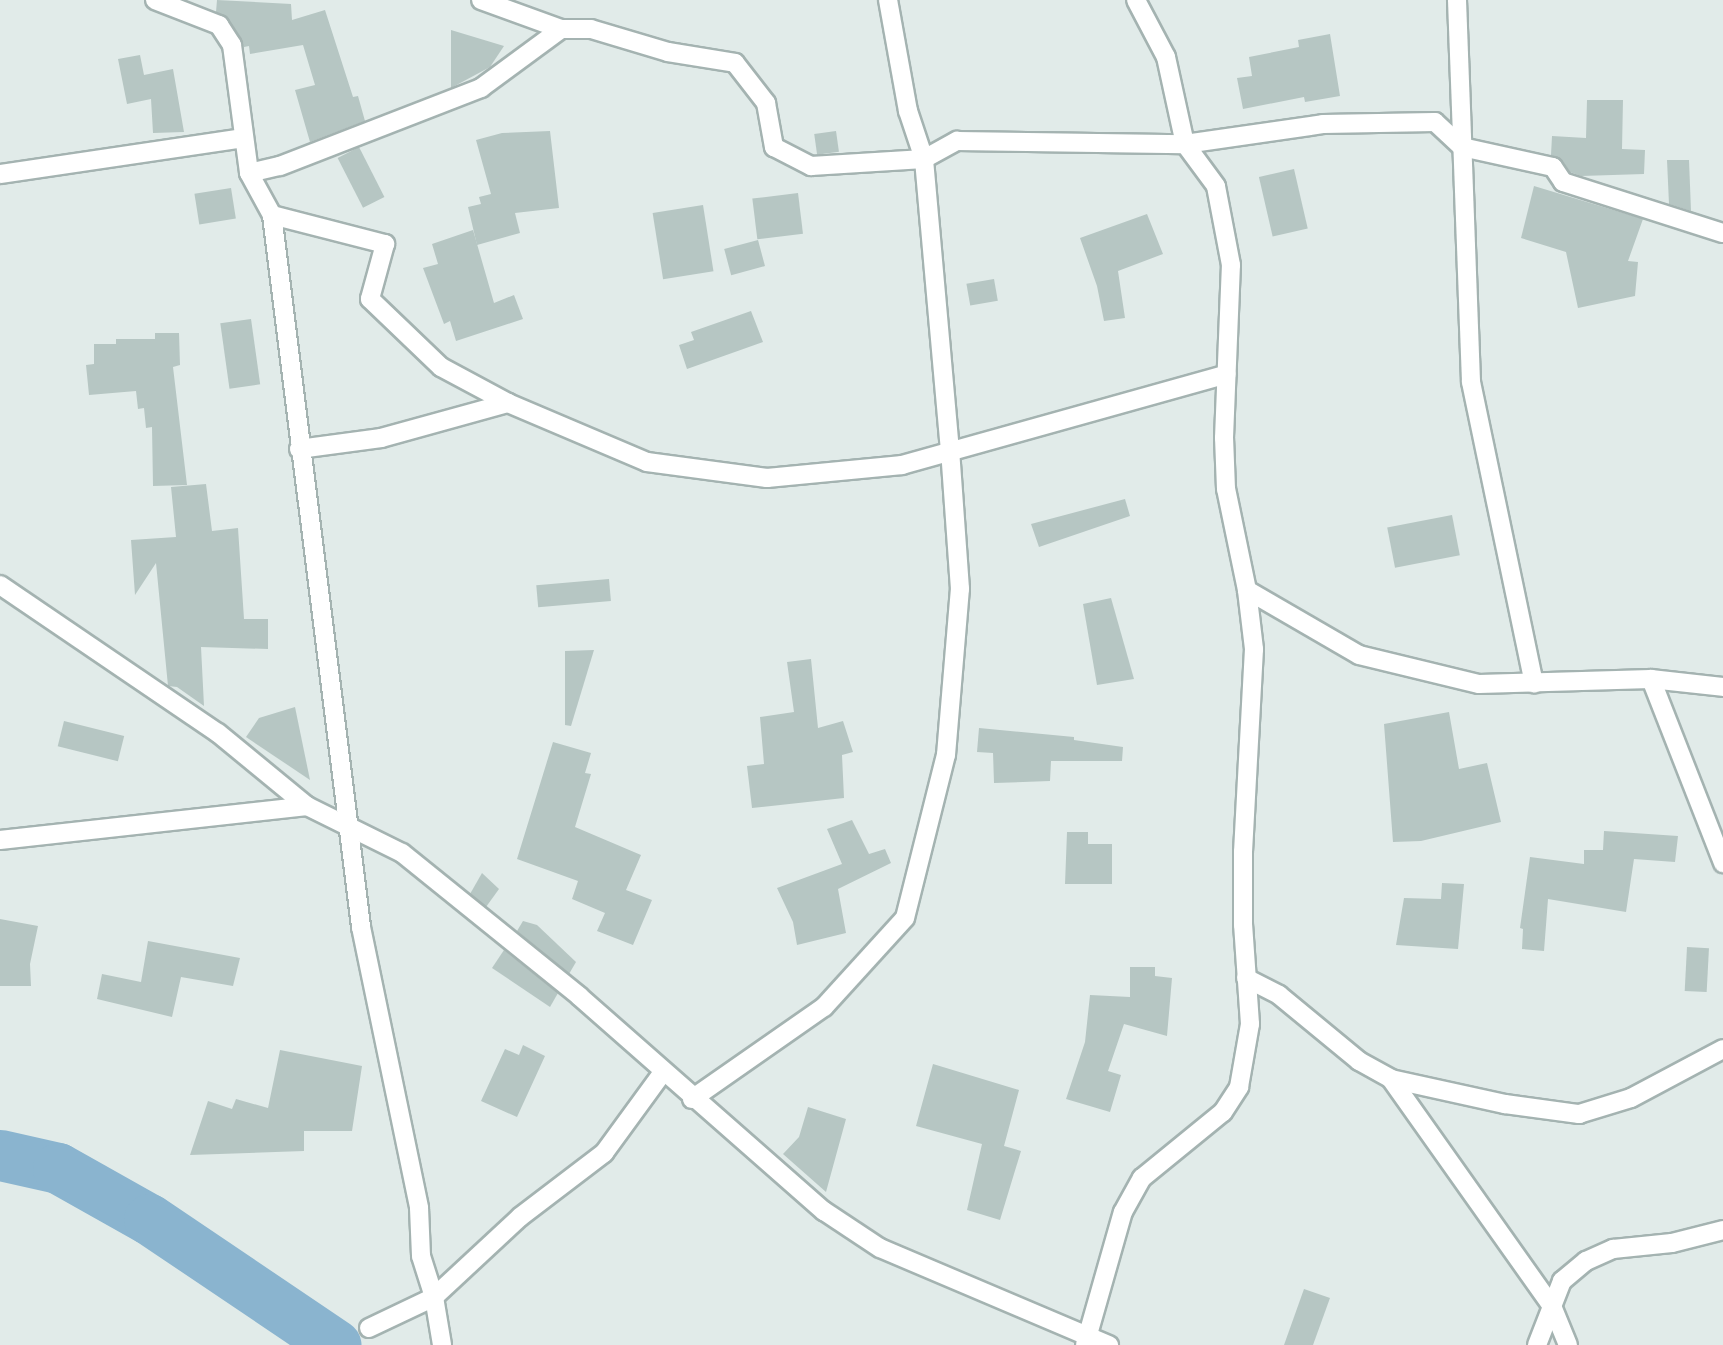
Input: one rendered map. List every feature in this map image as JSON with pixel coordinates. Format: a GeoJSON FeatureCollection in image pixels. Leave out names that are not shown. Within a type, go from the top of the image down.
{"type":"FeatureCollection","features":[{"type":"Feature","properties":{"kind":"street"},"geometry":{"type":"LineString","coordinates":[[155,0],[219,25],[231,45],[249,173],[272,214],[299,449],[361,927],[419,1208],[421,1256],[434,1297],[442,1345]]}},
{"type":"Feature","properties":{"kind":"street"},"geometry":{"type":"LineString","coordinates":[[481,0],[561,29],[591,28],[668,52],[735,63],[766,103],[774,147],[811,166],[924,159],[957,141],[1185,144],[1323,124],[1400,120],[1435,122],[1462,147],[1553,167],[1563,182],[1705,230],[1723,233]]}},
{"type":"Feature","properties":{"kind":"street"},"geometry":{"type":"LineString","coordinates":[[692,1099],[824,1007],[905,918],[946,755],[960,589],[950,451],[924,159],[908,111],[888,0]]}},
{"type":"Feature","properties":{"kind":"street"},"geometry":{"type":"LineString","coordinates":[[1085,1340],[1123,1212],[1142,1178],[1223,1112],[1239,1087],[1250,1024],[1246,978],[1243,852],[1254,649],[1247,590],[1226,489],[1231,265],[1216,186],[1185,144],[1166,57],[1136,0]]}},
{"type":"Feature","properties":{"kind":"street"},"geometry":{"type":"LineString","coordinates":[[1456,0],[1471,382],[1534,683]]}},
{"type":"Feature","properties":{"kind":"street"},"geometry":{"type":"LineString","coordinates":[[249,173],[280,166],[481,88],[561,29]]}},
{"type":"Feature","properties":{"kind":"street"},"geometry":{"type":"LineString","coordinates":[[0,174],[243,138]]}},
{"type":"Feature","properties":{"kind":"street"},"geometry":{"type":"LineString","coordinates":[[272,214],[385,244],[370,299],[441,367],[508,403],[647,462],[766,478],[902,465],[1227,374]]}},
{"type":"Feature","properties":{"kind":"street"},"geometry":{"type":"LineString","coordinates":[[299,449],[381,438],[508,403]]}},
{"type":"Feature","properties":{"kind":"street"},"geometry":{"type":"LineString","coordinates":[[0,585],[218,733],[307,806],[349,830],[402,853],[579,996],[692,1099],[824,1211],[880,1248],[1085,1340],[1109,1345]]}},
{"type":"Feature","properties":{"kind":"street"},"geometry":{"type":"LineString","coordinates":[[1247,590],[1359,655],[1479,684],[1651,679],[1723,687]]}},
{"type":"Feature","properties":{"kind":"street"},"geometry":{"type":"LineString","coordinates":[[1651,679],[1723,864]]}},
{"type":"Feature","properties":{"kind":"street"},"geometry":{"type":"LineString","coordinates":[[0,840],[307,806]]}},
{"type":"Feature","properties":{"kind":"street"},"geometry":{"type":"LineString","coordinates":[[1246,978],[1279,995],[1359,1061],[1391,1079],[1505,1104],[1579,1114],[1631,1098],[1723,1049]]}},
{"type":"Feature","properties":{"kind":"street"},"geometry":{"type":"LineString","coordinates":[[369,1328],[434,1297],[520,1217],[604,1153],[663,1072]]}},
{"type":"Feature","properties":{"kind":"street"},"geometry":{"type":"LineString","coordinates":[[1391,1079],[1552,1306],[1568,1345]]}},
{"type":"Feature","properties":{"kind":"street"},"geometry":{"type":"LineString","coordinates":[[1537,1345],[1562,1281],[1586,1261],[1614,1249],[1672,1243],[1723,1230]]}},
{"type":"Feature","properties":{"kind":"building"},"geometry":{"type":"Polygon","coordinates":[[[217,0],[291,4],[292,20],[325,10],[353,97],[358,96],[365,121],[310,142],[295,90],[315,85],[303,45],[250,54],[249,46],[244,47],[228,19],[216,12],[217,0]]]}},
{"type":"Feature","properties":{"kind":"building"},"geometry":{"type":"Polygon","coordinates":[[[451,30],[504,46],[490,67],[451,88],[451,30]]]}},
{"type":"Feature","properties":{"kind":"building"},"geometry":{"type":"Polygon","coordinates":[[[1330,34],[1340,96],[1305,102],[1304,97],[1243,109],[1237,78],[1252,76],[1249,57],[1299,47],[1298,40],[1330,34]]]}},
{"type":"Feature","properties":{"kind":"building"},"geometry":{"type":"Polygon","coordinates":[[[140,55],[144,75],[173,69],[184,132],[153,133],[151,99],[127,104],[118,59],[140,55]]]}},
{"type":"Feature","properties":{"kind":"building"},"geometry":{"type":"Polygon","coordinates":[[[1587,100],[1623,100],[1622,149],[1645,150],[1644,174],[1581,176],[1570,172],[1562,160],[1551,155],[1552,136],[1586,138],[1587,100]]]}},
{"type":"Feature","properties":{"kind":"building"},"geometry":{"type":"Polygon","coordinates":[[[550,131],[559,208],[515,213],[520,233],[477,245],[468,207],[481,204],[479,197],[491,194],[476,140],[502,133],[550,131]]]}},
{"type":"Feature","properties":{"kind":"building"},"geometry":{"type":"Polygon","coordinates":[[[836,131],[839,152],[817,155],[814,134],[836,131]]]}},
{"type":"Feature","properties":{"kind":"building"},"geometry":{"type":"Polygon","coordinates":[[[359,147],[384,197],[363,208],[338,158],[359,147]]]}},
{"type":"Feature","properties":{"kind":"building"},"geometry":{"type":"Polygon","coordinates":[[[1667,160],[1689,160],[1691,211],[1669,204],[1667,160]]]}},
{"type":"Feature","properties":{"kind":"building"},"geometry":{"type":"Polygon","coordinates":[[[1294,169],[1308,228],[1273,237],[1259,177],[1294,169]]]}},
{"type":"Feature","properties":{"kind":"building"},"geometry":{"type":"Polygon","coordinates":[[[1534,186],[1643,219],[1628,261],[1638,262],[1635,296],[1578,308],[1566,252],[1521,238],[1534,186]]]}},
{"type":"Feature","properties":{"kind":"building"},"geometry":{"type":"Polygon","coordinates":[[[231,188],[236,219],[199,224],[194,194],[231,188]]]}},
{"type":"Feature","properties":{"kind":"building"},"geometry":{"type":"Polygon","coordinates":[[[798,193],[803,234],[757,239],[752,199],[798,193]]]}},
{"type":"Feature","properties":{"kind":"building"},"geometry":{"type":"Polygon","coordinates":[[[703,205],[713,271],[663,279],[653,213],[703,205]]]}},
{"type":"Feature","properties":{"kind":"building"},"geometry":{"type":"Polygon","coordinates":[[[1147,214],[1163,254],[1118,271],[1125,318],[1104,321],[1097,286],[1080,238],[1147,214]]]}},
{"type":"Feature","properties":{"kind":"building"},"geometry":{"type":"Polygon","coordinates":[[[473,230],[494,303],[514,295],[523,319],[456,341],[450,321],[444,324],[423,268],[438,264],[432,244],[473,230]]]}},
{"type":"Feature","properties":{"kind":"building"},"geometry":{"type":"Polygon","coordinates":[[[758,240],[765,266],[731,275],[724,249],[758,240]]]}},
{"type":"Feature","properties":{"kind":"building"},"geometry":{"type":"Polygon","coordinates":[[[994,279],[998,301],[970,306],[966,284],[994,279]]]}},
{"type":"Feature","properties":{"kind":"building"},"geometry":{"type":"Polygon","coordinates":[[[751,311],[763,342],[687,369],[679,345],[694,340],[691,332],[751,311]]]}},
{"type":"Feature","properties":{"kind":"building"},"geometry":{"type":"Polygon","coordinates":[[[251,319],[260,384],[229,389],[220,323],[251,319]]]}},
{"type":"Feature","properties":{"kind":"building"},"geometry":{"type":"Polygon","coordinates":[[[155,333],[179,333],[180,365],[173,367],[187,485],[153,486],[152,427],[146,428],[144,408],[138,409],[136,391],[89,395],[86,365],[94,364],[94,344],[116,344],[116,339],[155,339],[155,333]]]}},
{"type":"Feature","properties":{"kind":"building"},"geometry":{"type":"Polygon","coordinates":[[[206,484],[212,531],[238,528],[244,619],[268,619],[268,649],[201,647],[204,706],[177,687],[168,686],[156,563],[135,595],[131,540],[176,537],[171,487],[206,484]]]}},
{"type":"Feature","properties":{"kind":"building"},"geometry":{"type":"Polygon","coordinates":[[[1125,499],[1130,516],[1039,547],[1031,524],[1125,499]]]}},
{"type":"Feature","properties":{"kind":"building"},"geometry":{"type":"Polygon","coordinates":[[[1452,515],[1460,555],[1395,568],[1387,528],[1452,515]]]}},
{"type":"Feature","properties":{"kind":"building"},"geometry":{"type":"Polygon","coordinates":[[[609,579],[611,601],[538,607],[536,585],[609,579]]]}},
{"type":"Feature","properties":{"kind":"building"},"geometry":{"type":"Polygon","coordinates":[[[1111,598],[1134,679],[1097,685],[1083,604],[1111,598]]]}},
{"type":"Feature","properties":{"kind":"building"},"geometry":{"type":"Polygon","coordinates":[[[594,650],[571,726],[565,725],[565,651],[594,650]]]}},
{"type":"Feature","properties":{"kind":"building"},"geometry":{"type":"Polygon","coordinates":[[[811,659],[818,728],[843,721],[853,752],[842,755],[844,798],[752,808],[747,766],[764,764],[760,717],[794,712],[787,662],[811,659]]]}},
{"type":"Feature","properties":{"kind":"building"},"geometry":{"type":"Polygon","coordinates":[[[295,707],[310,780],[246,737],[259,718],[295,707]]]}},
{"type":"Feature","properties":{"kind":"building"},"geometry":{"type":"Polygon","coordinates":[[[1449,712],[1459,769],[1487,763],[1501,822],[1421,841],[1393,842],[1384,724],[1449,712]]]}},
{"type":"Feature","properties":{"kind":"building"},"geometry":{"type":"Polygon","coordinates":[[[64,721],[124,736],[118,761],[58,746],[64,721]]]}},
{"type":"Feature","properties":{"kind":"building"},"geometry":{"type":"Polygon","coordinates":[[[979,728],[1074,737],[1074,740],[1123,747],[1122,761],[1051,761],[1050,781],[994,783],[993,753],[977,752],[979,728]]]}},
{"type":"Feature","properties":{"kind":"building"},"geometry":{"type":"Polygon","coordinates":[[[553,742],[591,753],[585,773],[591,774],[575,827],[641,855],[626,890],[652,900],[633,945],[597,931],[605,913],[572,899],[578,881],[517,859],[553,742]]]}},
{"type":"Feature","properties":{"kind":"building"},"geometry":{"type":"Polygon","coordinates":[[[852,820],[869,854],[885,849],[891,863],[838,889],[846,933],[797,945],[793,922],[777,888],[842,864],[827,829],[852,820]]]}},
{"type":"Feature","properties":{"kind":"building"},"geometry":{"type":"Polygon","coordinates":[[[1604,831],[1678,836],[1675,862],[1634,859],[1626,912],[1548,899],[1544,951],[1522,949],[1523,929],[1520,928],[1530,857],[1584,864],[1584,850],[1603,850],[1604,831]]]}},
{"type":"Feature","properties":{"kind":"building"},"geometry":{"type":"Polygon","coordinates":[[[1067,832],[1088,832],[1088,844],[1112,844],[1112,884],[1065,884],[1067,832]]]}},
{"type":"Feature","properties":{"kind":"building"},"geometry":{"type":"Polygon","coordinates":[[[482,873],[499,889],[486,907],[470,894],[482,873]]]}},
{"type":"Feature","properties":{"kind":"building"},"geometry":{"type":"Polygon","coordinates":[[[1442,883],[1464,884],[1458,949],[1396,945],[1404,898],[1441,899],[1442,883]]]}},
{"type":"Feature","properties":{"kind":"building"},"geometry":{"type":"Polygon","coordinates":[[[0,919],[38,926],[30,964],[31,986],[0,986],[0,919]]]}},
{"type":"Feature","properties":{"kind":"building"},"geometry":{"type":"Polygon","coordinates":[[[523,921],[537,925],[576,962],[569,974],[517,931],[523,921]]]}},
{"type":"Feature","properties":{"kind":"building"},"geometry":{"type":"Polygon","coordinates":[[[148,941],[240,958],[233,986],[181,977],[172,1017],[97,999],[102,974],[141,982],[148,941]]]}},
{"type":"Feature","properties":{"kind":"building"},"geometry":{"type":"Polygon","coordinates":[[[1687,947],[1709,948],[1707,992],[1685,991],[1687,947]]]}},
{"type":"Feature","properties":{"kind":"building"},"geometry":{"type":"Polygon","coordinates":[[[504,950],[558,993],[550,1007],[492,968],[504,950]]]}},
{"type":"Feature","properties":{"kind":"building"},"geometry":{"type":"Polygon","coordinates":[[[1130,967],[1155,967],[1155,976],[1172,978],[1167,1036],[1124,1024],[1108,1071],[1121,1075],[1110,1112],[1066,1099],[1085,1042],[1090,995],[1130,997],[1130,967]]]}},
{"type":"Feature","properties":{"kind":"building"},"geometry":{"type":"Polygon","coordinates":[[[523,1045],[545,1056],[517,1117],[481,1101],[505,1049],[519,1055],[523,1045]]]}},
{"type":"Feature","properties":{"kind":"building"},"geometry":{"type":"Polygon","coordinates":[[[280,1050],[362,1066],[352,1131],[304,1131],[304,1151],[190,1155],[208,1101],[232,1109],[236,1099],[268,1108],[280,1050]]]}},
{"type":"Feature","properties":{"kind":"building"},"geometry":{"type":"Polygon","coordinates":[[[933,1064],[1019,1090],[1004,1146],[1021,1151],[1000,1220],[967,1210],[982,1144],[916,1126],[933,1064]]]}},
{"type":"Feature","properties":{"kind":"building"},"geometry":{"type":"Polygon","coordinates":[[[808,1107],[846,1119],[826,1192],[783,1154],[799,1137],[808,1107]]]}},
{"type":"Feature","properties":{"kind":"building"},"geometry":{"type":"Polygon","coordinates":[[[1304,1289],[1330,1298],[1313,1345],[1284,1345],[1304,1289]]]}},
{"type":"Feature","properties":{"kind":"waterway"},"geometry":{"type":"LineString","coordinates":[[0,1155],[58,1168],[149,1219],[336,1345]]}}]}
